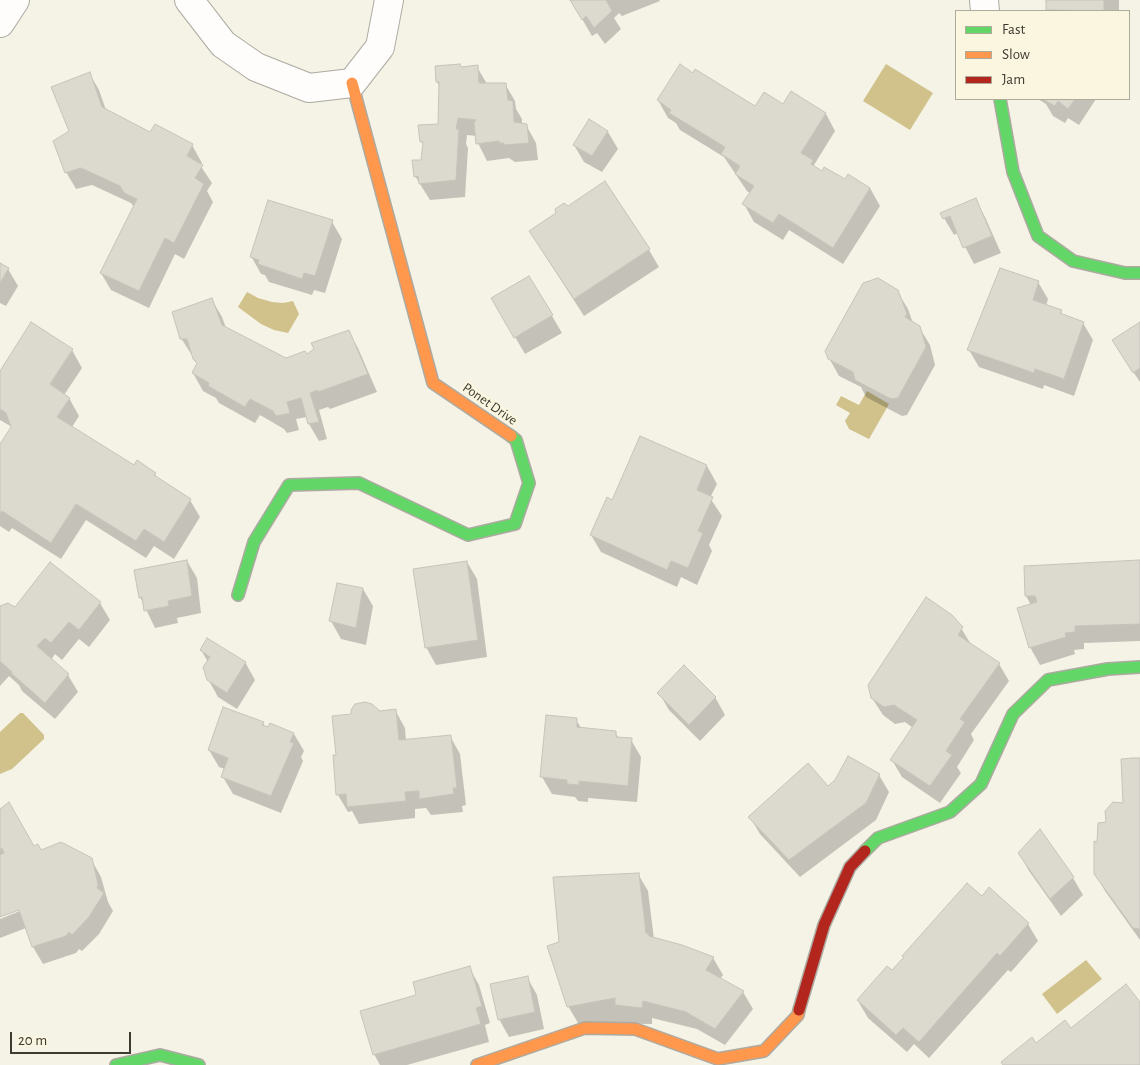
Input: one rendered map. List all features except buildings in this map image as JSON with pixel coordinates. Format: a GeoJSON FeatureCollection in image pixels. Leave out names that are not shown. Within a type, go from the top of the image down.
{"type":"FeatureCollection","features":[{"type":"Feature","properties":{"kind":"street"},"geometry":{"type":"LineString","coordinates":[[0,23],[15,0]]}},
{"type":"Feature","properties":{"kind":"street"},"geometry":{"type":"LineString","coordinates":[[189,0],[223,44],[256,67],[309,88],[352,83],[380,47],[389,0]]}},
{"type":"Feature","properties":{"kind":"street","name":"Ponet Drive"},"geometry":{"type":"LineString","coordinates":[[238,595],[254,542],[289,485],[359,483],[468,535],[515,524],[529,483],[516,440],[433,383],[352,83]]}},
{"type":"Feature","properties":{"kind":"street"},"geometry":{"type":"LineString","coordinates":[[1000,100],[1013,172],[1038,236],[1073,261],[1125,273],[1140,273]]}},
{"type":"Feature","properties":{"kind":"street"},"geometry":{"type":"LineString","coordinates":[[477,1065],[585,1028],[635,1029],[718,1059],[764,1051],[798,1015],[824,925],[850,867],[878,838],[950,812],[981,784],[1013,714],[1048,680],[1108,669],[1140,667]]}},
{"type":"Feature","properties":{"kind":"street"},"geometry":{"type":"LineString","coordinates":[[116,1065],[160,1055],[199,1065]]}},
{"type":"Feature","properties":{"kind":"shaded area"},"geometry":{"type":"Polygon","coordinates":[[[886,64],[933,93],[910,130],[863,101],[886,64]]]}},
{"type":"Feature","properties":{"kind":"shaded area"},"geometry":{"type":"Polygon","coordinates":[[[247,292],[272,302],[283,303],[293,301],[299,314],[288,333],[274,330],[261,324],[238,307],[247,292]]]}},
{"type":"Feature","properties":{"kind":"shaded area"},"geometry":{"type":"Polygon","coordinates":[[[867,391],[889,404],[869,439],[849,429],[845,421],[850,413],[836,405],[841,396],[859,405],[867,391]]]}},
{"type":"Feature","properties":{"kind":"shaded area"},"geometry":{"type":"Polygon","coordinates":[[[20,713],[23,713],[44,735],[44,739],[12,769],[0,774],[0,732],[20,713]]]}},
{"type":"Feature","properties":{"kind":"shaded area"},"geometry":{"type":"Polygon","coordinates":[[[1086,960],[1102,979],[1057,1014],[1042,994],[1086,960]]]}},
{"type":"Feature","properties":{"kind":"traffic: fast"},"geometry":{"type":"LineString","coordinates":[[1000,100],[1013,172],[1038,236],[1073,261],[1125,273],[1140,273]]}},
{"type":"Feature","properties":{"kind":"traffic: fast"},"geometry":{"type":"LineString","coordinates":[[238,595],[254,542],[289,485],[359,483],[468,535],[515,524],[529,483],[516,440],[511,436]]}},
{"type":"Feature","properties":{"kind":"traffic: fast"},"geometry":{"type":"LineString","coordinates":[[865,851],[878,838],[950,812],[981,784],[1013,714],[1048,680],[1108,669],[1140,667]]}},
{"type":"Feature","properties":{"kind":"traffic: fast"},"geometry":{"type":"LineString","coordinates":[[116,1065],[160,1055],[199,1065]]}},
{"type":"Feature","properties":{"kind":"traffic: slow"},"geometry":{"type":"LineString","coordinates":[[352,83],[433,383],[511,436]]}},
{"type":"Feature","properties":{"kind":"traffic: slow"},"geometry":{"type":"LineString","coordinates":[[477,1065],[585,1028],[635,1029],[718,1059],[764,1051],[798,1015],[799,1010]]}},
{"type":"Feature","properties":{"kind":"traffic: jam"},"geometry":{"type":"LineString","coordinates":[[799,1010],[824,925],[850,867],[865,851]]}}]}
